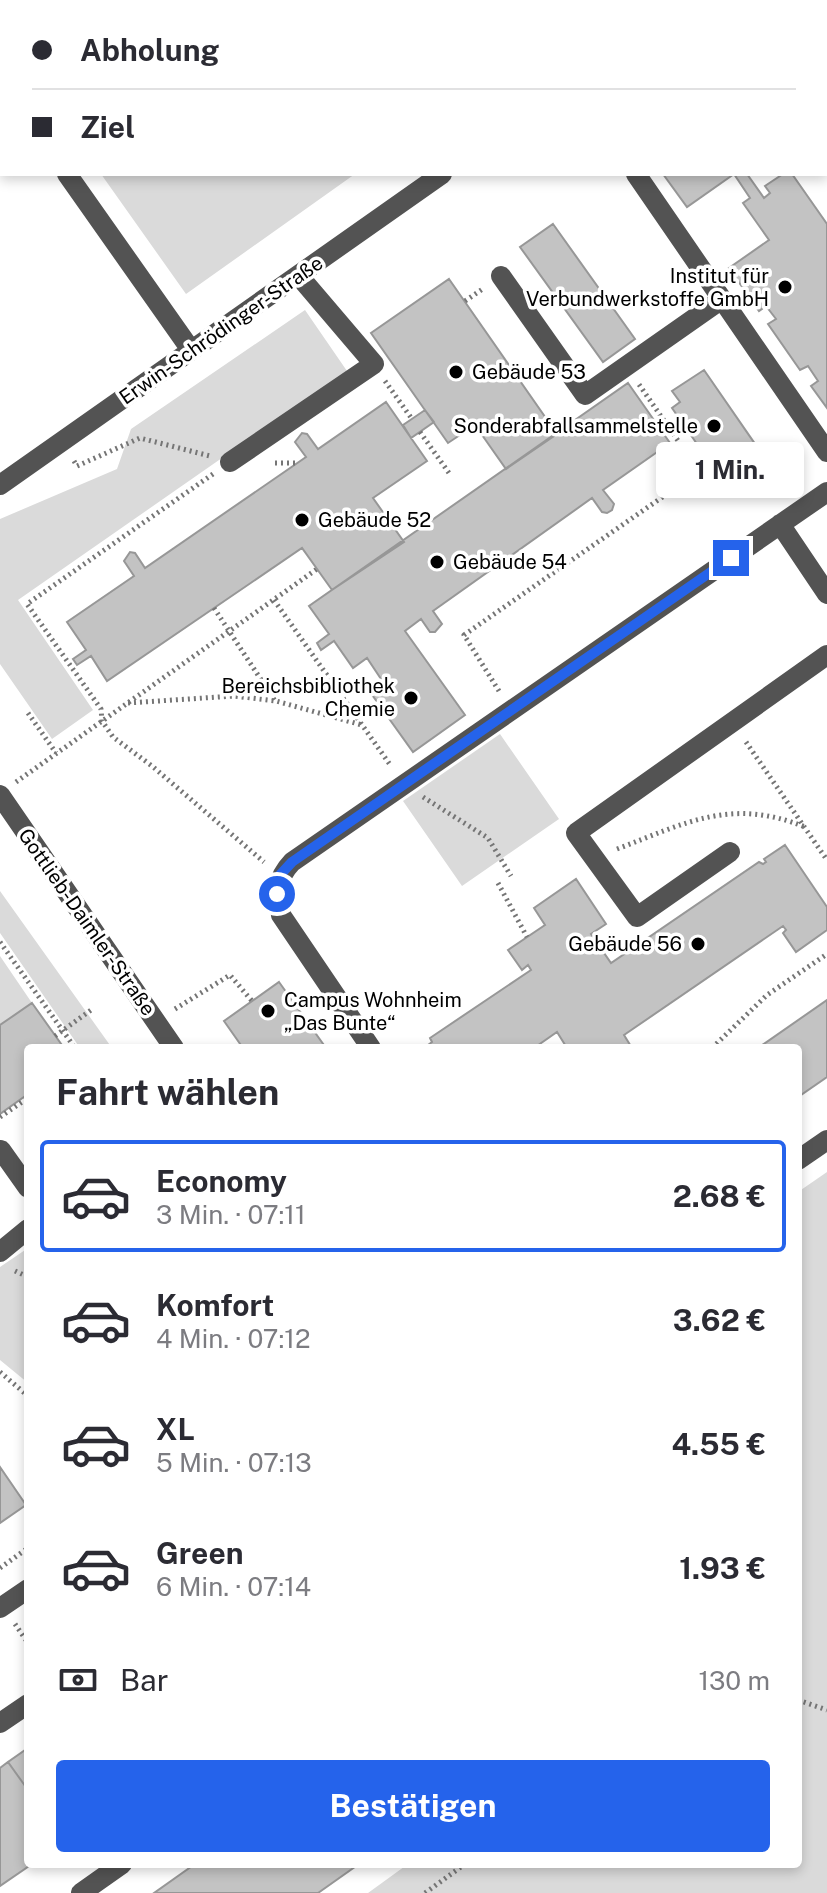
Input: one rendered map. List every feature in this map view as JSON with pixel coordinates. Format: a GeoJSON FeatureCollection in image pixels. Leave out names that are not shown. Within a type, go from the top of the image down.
{"type":"FeatureCollection","features":[{"type":"Feature","properties":{"kind":"street"},"geometry":{"type":"LineString","coordinates":[[68,176],[191,350]]}},
{"type":"Feature","properties":{"kind":"street","name":"Erwin-Schrödinger-Straße"},"geometry":{"type":"LineString","coordinates":[[0,485],[439,176]]}},
{"type":"Feature","properties":{"kind":"street"},"geometry":{"type":"LineString","coordinates":[[637,176],[827,452]]}},
{"type":"Feature","properties":{"kind":"street"},"geometry":{"type":"LineString","coordinates":[[230,462],[374,364],[299,276]]}},
{"type":"Feature","properties":{"kind":"street"},"geometry":{"type":"LineString","coordinates":[[501,276],[585,395],[722,299]]}},
{"type":"Feature","properties":{"kind":"street"},"geometry":{"type":"LineString","coordinates":[[368,1044],[281,915],[277,894],[280,875],[292,862],[827,492]]}},
{"type":"Feature","properties":{"kind":"street"},"geometry":{"type":"LineString","coordinates":[[780,524],[827,594]]}},
{"type":"Feature","properties":{"kind":"street"},"geometry":{"type":"LineString","coordinates":[[730,852],[637,917],[576,833],[827,655]]}},
{"type":"Feature","properties":{"kind":"street","name":"Gottlieb-Daimler-Straße"},"geometry":{"type":"LineString","coordinates":[[8,789],[171,1044]]}},
{"type":"Feature","properties":{"kind":"street"},"geometry":{"type":"LineString","coordinates":[[802,1157],[827,1140]]}},
{"type":"Feature","properties":{"kind":"street"},"geometry":{"type":"LineString","coordinates":[[1,1150],[24,1182]]}},
{"type":"Feature","properties":{"kind":"street"},"geometry":{"type":"LineString","coordinates":[[0,1252],[24,1232]]}},
{"type":"Feature","properties":{"kind":"street"},"geometry":{"type":"LineString","coordinates":[[0,1608],[24,1592]]}},
{"type":"Feature","properties":{"kind":"street"},"geometry":{"type":"LineString","coordinates":[[0,1723],[24,1707]]}},
{"type":"Feature","properties":{"kind":"street"},"geometry":{"type":"LineString","coordinates":[[81,1893],[116,1868]]}},
{"type":"Feature","properties":{"kind":"path"},"geometry":{"type":"LineString","coordinates":[[374,364],[412,419]]}},
{"type":"Feature","properties":{"kind":"path"},"geometry":{"type":"LineString","coordinates":[[626,366],[681,445],[674,489]]}},
{"type":"Feature","properties":{"kind":"path"},"geometry":{"type":"LineString","coordinates":[[420,432],[449,473]]}},
{"type":"Feature","properties":{"kind":"path"},"geometry":{"type":"LineString","coordinates":[[72,457],[77,466],[140,438],[230,462]]}},
{"type":"Feature","properties":{"kind":"path"},"geometry":{"type":"LineString","coordinates":[[230,462],[27,604],[101,709],[102,721],[113,737],[152,766],[280,875]]}},
{"type":"Feature","properties":{"kind":"path"},"geometry":{"type":"LineString","coordinates":[[512,712],[464,635],[674,489],[694,467]]}},
{"type":"Feature","properties":{"kind":"path"},"geometry":{"type":"LineString","coordinates":[[8,789],[317,569]]}},
{"type":"Feature","properties":{"kind":"path"},"geometry":{"type":"LineString","coordinates":[[274,600],[403,785],[488,838],[511,876]]}},
{"type":"Feature","properties":{"kind":"path"},"geometry":{"type":"LineString","coordinates":[[214,608],[276,701]]}},
{"type":"Feature","properties":{"kind":"path"},"geometry":{"type":"LineString","coordinates":[[128,703],[234,696],[276,701],[363,725]]}},
{"type":"Feature","properties":{"kind":"path"},"geometry":{"type":"LineString","coordinates":[[28,713],[56,753]]}},
{"type":"Feature","properties":{"kind":"path"},"geometry":{"type":"LineString","coordinates":[[732,721],[827,860]]}},
{"type":"Feature","properties":{"kind":"path"},"geometry":{"type":"LineString","coordinates":[[615,850],[692,821],[736,812],[787,820],[805,827]]}},
{"type":"Feature","properties":{"kind":"path"},"geometry":{"type":"LineString","coordinates":[[498,883],[527,937]]}},
{"type":"Feature","properties":{"kind":"path"},"geometry":{"type":"LineString","coordinates":[[0,942],[72,1044]]}},
{"type":"Feature","properties":{"kind":"path"},"geometry":{"type":"LineString","coordinates":[[716,1044],[767,995],[827,954]]}},
{"type":"Feature","properties":{"kind":"path"},"geometry":{"type":"LineString","coordinates":[[170,1012],[230,975],[252,1001]]}},
{"type":"Feature","properties":{"kind":"path"},"geometry":{"type":"LineString","coordinates":[[55,1036],[91,1010]]}},
{"type":"Feature","properties":{"kind":"path"},"geometry":{"type":"LineString","coordinates":[[0,1117],[24,1101]]}},
{"type":"Feature","properties":{"kind":"path"},"geometry":{"type":"LineString","coordinates":[[0,1372],[24,1393]]}},
{"type":"Feature","properties":{"kind":"path"},"geometry":{"type":"LineString","coordinates":[[0,1568],[24,1551]]}},
{"type":"Feature","properties":{"kind":"path"},"geometry":{"type":"LineString","coordinates":[[802,1701],[827,1710]]}},
{"type":"Feature","properties":{"kind":"path"},"geometry":{"type":"LineString","coordinates":[[425,1893],[459,1868]]}},
{"type":"Feature","properties":{"kind":"shaded area"},"geometry":{"type":"Polygon","coordinates":[[[102,176],[352,176],[186,294],[102,176]]]}},
{"type":"Feature","properties":{"kind":"shaded area"},"geometry":{"type":"Polygon","coordinates":[[[305,310],[347,371],[18,600],[93,710],[52,739],[0,664],[0,519],[117,469],[131,429],[305,310]]]}},
{"type":"Feature","properties":{"kind":"shaded area"},"geometry":{"type":"Polygon","coordinates":[[[500,734],[559,819],[462,886],[403,801],[500,734]]]}},
{"type":"Feature","properties":{"kind":"shaded area"},"geometry":{"type":"Polygon","coordinates":[[[0,891],[109,1044],[77,1044],[0,933],[0,891]]]}},
{"type":"Feature","properties":{"kind":"shaded area"},"geometry":{"type":"Polygon","coordinates":[[[0,956],[32,1003],[0,1025],[0,956]]]}},
{"type":"Feature","properties":{"kind":"shaded area"},"geometry":{"type":"Polygon","coordinates":[[[827,1172],[827,1893],[368,1893],[402,1868],[802,1868],[802,1189],[827,1172]]]}},
{"type":"Feature","properties":{"kind":"shaded area"},"geometry":{"type":"Polygon","coordinates":[[[24,1251],[24,1380],[0,1360],[0,1267],[24,1251]]]}},
{"type":"Feature","properties":{"kind":"building","name":"Institut für Verbundwerkstoffe GmbH"},"geometry":{"type":"Polygon","coordinates":[[[664,176],[731,176],[687,207],[664,176]]]}},
{"type":"Feature","properties":{"kind":"building","name":"Institut für Verbundwerkstoffe GmbH"},"geometry":{"type":"Polygon","coordinates":[[[735,176],[748,176],[764,198],[770,193],[765,186],[780,176],[793,176],[827,224],[827,408],[811,386],[818,381],[808,366],[800,370],[768,324],[776,319],[766,306],[759,311],[729,268],[769,240],[743,203],[750,198],[735,176]]]}},
{"type":"Feature","properties":{"kind":"building"},"geometry":{"type":"Polygon","coordinates":[[[553,224],[635,339],[603,362],[520,247],[553,224]]]}},
{"type":"Feature","properties":{"kind":"building","name":"Gebäude 53"},"geometry":{"type":"Polygon","coordinates":[[[449,279],[557,434],[506,469],[475,425],[448,443],[371,333],[449,279]]]}},
{"type":"Feature","properties":{"kind":"building","name":"Sonderabfallsammelstelle"},"geometry":{"type":"Polygon","coordinates":[[[704,370],[771,467],[732,494],[716,471],[703,479],[694,467],[685,453],[697,444],[672,408],[680,402],[672,391],[704,370]]]}},
{"type":"Feature","properties":{"kind":"building","name":"Gebäude 54"},"geometry":{"type":"Polygon","coordinates":[[[628,383],[670,443],[603,490],[614,504],[612,510],[602,512],[592,498],[433,611],[442,624],[435,632],[430,632],[421,619],[405,631],[465,715],[413,752],[370,692],[383,682],[367,658],[353,668],[334,641],[321,650],[317,643],[329,634],[309,606],[628,383]]]}},
{"type":"Feature","properties":{"kind":"building","name":"Gebäude 52"},"geometry":{"type":"Polygon","coordinates":[[[386,402],[427,461],[373,498],[404,542],[332,590],[302,548],[107,681],[91,656],[77,665],[73,659],[86,650],[67,622],[134,576],[124,561],[130,552],[135,553],[145,568],[306,457],[295,442],[302,433],[307,434],[318,449],[386,402]]]}},
{"type":"Feature","properties":{"kind":"building"},"geometry":{"type":"Polygon","coordinates":[[[425,410],[434,422],[411,438],[403,425],[425,410]]]}},
{"type":"Feature","properties":{"kind":"building","name":"Gebäude 56"},"geometry":{"type":"Polygon","coordinates":[[[785,845],[827,907],[827,930],[796,952],[783,933],[786,930],[783,926],[624,1035],[630,1044],[564,1044],[557,1032],[540,1044],[429,1044],[432,1042],[430,1038],[531,970],[528,965],[522,970],[508,950],[545,925],[534,908],[576,879],[606,924],[591,934],[611,963],[759,862],[766,862],[764,859],[785,845]]]}},
{"type":"Feature","properties":{"kind":"building","name":"Campus Wohnheim „Das Bunte“"},"geometry":{"type":"Polygon","coordinates":[[[279,982],[323,1044],[240,1044],[224,1021],[279,982]]]}},
{"type":"Feature","properties":{"kind":"building"},"geometry":{"type":"Polygon","coordinates":[[[827,1000],[827,1077],[802,1094],[802,1044],[764,1044],[827,1000]]]}},
{"type":"Feature","properties":{"kind":"building"},"geometry":{"type":"Polygon","coordinates":[[[32,1003],[61,1044],[24,1044],[24,1097],[0,1114],[0,1025],[32,1003]]]}},
{"type":"Feature","properties":{"kind":"building"},"geometry":{"type":"Polygon","coordinates":[[[0,1467],[24,1506],[0,1523],[0,1467]]]}},
{"type":"Feature","properties":{"kind":"building"},"geometry":{"type":"Polygon","coordinates":[[[24,1751],[24,1784],[8,1762],[24,1751]]]}},
{"type":"Feature","properties":{"kind":"building"},"geometry":{"type":"Polygon","coordinates":[[[8,1762],[24,1784],[26,1868],[0,1886],[0,1768],[8,1762]]]}},
{"type":"Feature","properties":{"kind":"building"},"geometry":{"type":"Polygon","coordinates":[[[189,1868],[353,1868],[318,1893],[154,1893],[189,1868]]]}},
{"type":"Feature","properties":{"kind":"place","name":"Institut für Verbundwerkstoffe GmbH"},"geometry":{"type":"Point","coordinates":[785,287]}},
{"type":"Feature","properties":{"kind":"place","name":"Gebäude 53"},"geometry":{"type":"Point","coordinates":[456,372]}},
{"type":"Feature","properties":{"kind":"place","name":"Sonderabfallsammelstelle"},"geometry":{"type":"Point","coordinates":[714,426]}},
{"type":"Feature","properties":{"kind":"place","name":"Gebäude 52"},"geometry":{"type":"Point","coordinates":[302,520]}},
{"type":"Feature","properties":{"kind":"place","name":"Gebäude 54"},"geometry":{"type":"Point","coordinates":[437,562]}},
{"type":"Feature","properties":{"kind":"place","name":"Bereichsbibliothek Chemie"},"geometry":{"type":"Point","coordinates":[411,698]}},
{"type":"Feature","properties":{"kind":"place","name":"Gebäude 56"},"geometry":{"type":"Point","coordinates":[698,944]}},
{"type":"Feature","properties":{"kind":"place","name":"Campus Wohnheim „Das Bunte“"},"geometry":{"type":"Point","coordinates":[268,1011]}},
{"type":"Feature","properties":{"kind":"route"},"geometry":{"type":"LineString","coordinates":[[277,894],[280,875],[292,862],[731,558]]}}]}
